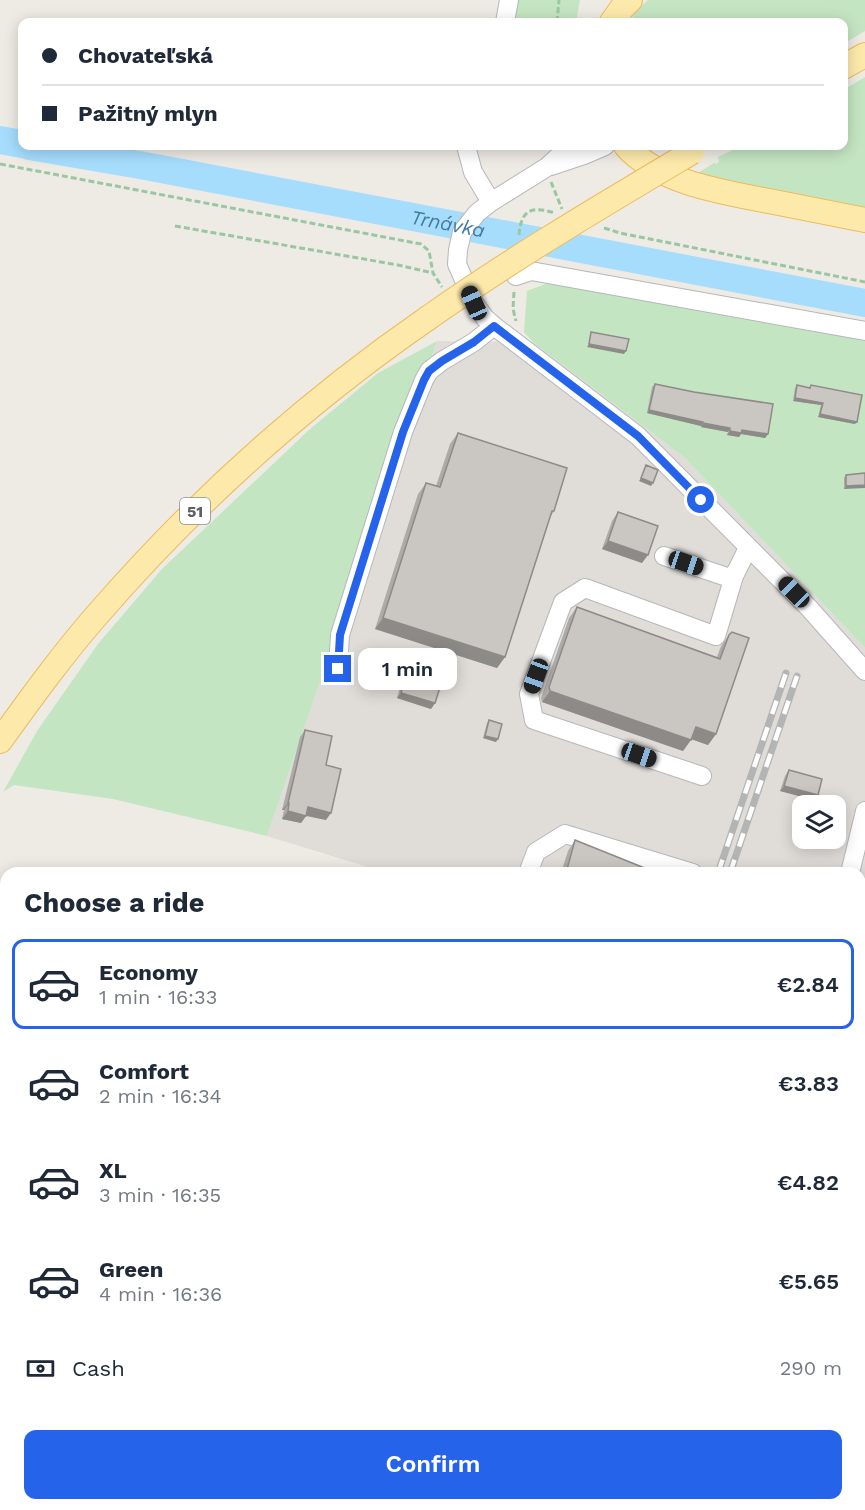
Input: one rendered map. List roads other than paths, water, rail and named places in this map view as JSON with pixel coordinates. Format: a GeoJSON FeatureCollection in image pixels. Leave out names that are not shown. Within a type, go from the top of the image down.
{"type":"FeatureCollection","features":[{"type":"Feature","properties":{"kind":"main road"},"geometry":{"type":"LineString","coordinates":[[615,18],[630,0]]}},
{"type":"Feature","properties":{"kind":"main road"},"geometry":{"type":"LineString","coordinates":[[848,64],[865,55]]}},
{"type":"Feature","properties":{"kind":"main road"},"geometry":{"type":"LineString","coordinates":[[630,150],[648,164],[684,181],[721,191],[865,220]]}},
{"type":"Feature","properties":{"kind":"main road","name":"51"},"geometry":{"type":"LineString","coordinates":[[0,741],[46,677],[96,615],[180,525],[296,418],[364,364],[468,290],[696,150]]}},
{"type":"Feature","properties":{"kind":"street"},"geometry":{"type":"LineString","coordinates":[[506,18],[509,0]]}},
{"type":"Feature","properties":{"kind":"street"},"geometry":{"type":"LineString","coordinates":[[467,150],[484,208]]}},
{"type":"Feature","properties":{"kind":"street"},"geometry":{"type":"LineString","coordinates":[[549,175],[567,150]]}},
{"type":"Feature","properties":{"kind":"street"},"geometry":{"type":"LineString","coordinates":[[596,150],[484,208],[462,232],[457,264],[474,303],[494,326],[638,436],[748,548],[804,614],[865,671]]}},
{"type":"Feature","properties":{"kind":"street"},"geometry":{"type":"LineString","coordinates":[[516,276],[531,271],[865,332]]}},
{"type":"Feature","properties":{"kind":"street"},"geometry":{"type":"LineString","coordinates":[[338,669],[340,635],[403,432],[424,380],[429,371],[494,326]]}},
{"type":"Feature","properties":{"kind":"street"},"geometry":{"type":"LineString","coordinates":[[702,776],[534,720],[529,694],[563,602],[585,588],[716,636],[735,573],[748,548]]}},
{"type":"Feature","properties":{"kind":"street"},"geometry":{"type":"LineString","coordinates":[[664,556],[730,578],[735,573]]}},
{"type":"Feature","properties":{"kind":"street"},"geometry":{"type":"LineString","coordinates":[[851,867],[865,811]]}},
{"type":"Feature","properties":{"kind":"street"},"geometry":{"type":"LineString","coordinates":[[530,867],[536,852],[565,834],[673,867]]}},
{"type":"Feature","properties":{"kind":"waterway","name":"Trnávka"},"geometry":{"type":"LineString","coordinates":[[0,140],[18,143]]}},
{"type":"Feature","properties":{"kind":"waterway","name":"Trnávka"},"geometry":{"type":"LineString","coordinates":[[52,150],[865,303]]}},
{"type":"Feature","properties":{"kind":"railway"},"geometry":{"type":"LineString","coordinates":[[720,867],[786,673]]}},
{"type":"Feature","properties":{"kind":"railway"},"geometry":{"type":"LineString","coordinates":[[732,867],[797,676]]}}]}
